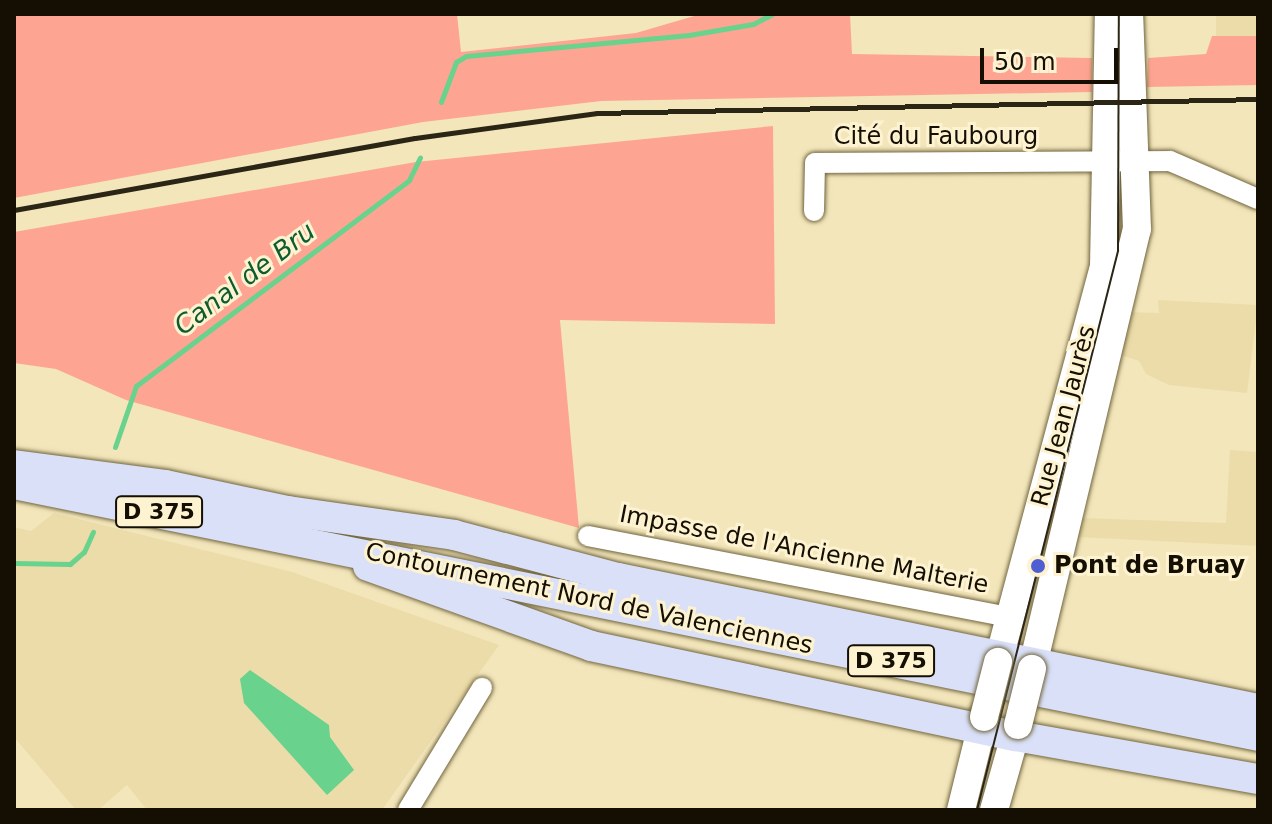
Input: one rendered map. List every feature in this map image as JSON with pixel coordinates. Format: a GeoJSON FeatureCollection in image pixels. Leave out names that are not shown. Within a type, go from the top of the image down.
{"type":"FeatureCollection","features":[{"type":"Feature","properties":{"kind":"main road","name":"Rue Jean Jaurès"},"geometry":{"type":"LineString","coordinates":[[961,810],[1009,617],[1104,267],[1109,14]]}},
{"type":"Feature","properties":{"kind":"main road","name":"Rue Jean Jaurès"},"geometry":{"type":"LineString","coordinates":[[994,810],[1033,665],[1072,481],[1135,241],[1137,164],[1129,14]]}},
{"type":"Feature","properties":{"kind":"main road"},"geometry":{"type":"LineString","coordinates":[[14,448],[288,511],[454,535],[618,578],[1258,709]]}},
{"type":"Feature","properties":{"kind":"main road"},"geometry":{"type":"LineString","coordinates":[[14,465],[165,485]]}},
{"type":"Feature","properties":{"kind":"main road","name":"Contournement Nord de Valenciennes"},"geometry":{"type":"LineString","coordinates":[[14,484],[303,540],[1258,736]]}},
{"type":"Feature","properties":{"kind":"main road"},"geometry":{"type":"LineString","coordinates":[[288,511],[525,586]]}},
{"type":"Feature","properties":{"kind":"main road"},"geometry":{"type":"LineString","coordinates":[[303,540],[546,634],[1258,779]]}},
{"type":"Feature","properties":{"kind":"street"},"geometry":{"type":"LineString","coordinates":[[1105,162],[1137,164],[1180,161],[1258,199]]}},
{"type":"Feature","properties":{"kind":"street","name":"Cité du Faubourg"},"geometry":{"type":"LineString","coordinates":[[814,211],[815,163],[1105,162]]}},
{"type":"Feature","properties":{"kind":"street","name":"Impasse de l'Ancienne Malterie"},"geometry":{"type":"LineString","coordinates":[[588,536],[1009,617]]}},
{"type":"Feature","properties":{"kind":"street"},"geometry":{"type":"LineString","coordinates":[[408,810],[482,688]]}},
{"type":"Feature","properties":{"kind":"shaded area"},"geometry":{"type":"Polygon","coordinates":[[[14,14],[457,14],[461,52],[636,33],[701,14],[850,14],[852,54],[1092,58],[1092,92],[601,101],[423,122],[14,198],[14,14]]]}},
{"type":"Feature","properties":{"kind":"shaded area"},"geometry":{"type":"Polygon","coordinates":[[[1216,14],[1258,14],[1258,36],[1216,36],[1216,14]]]}},
{"type":"Feature","properties":{"kind":"shaded area"},"geometry":{"type":"Polygon","coordinates":[[[1212,36],[1258,36],[1258,85],[1147,87],[1148,58],[1206,54],[1212,36]]]}},
{"type":"Feature","properties":{"kind":"shaded area"},"geometry":{"type":"Polygon","coordinates":[[[773,126],[775,324],[560,320],[579,528],[126,400],[56,369],[14,363],[14,232],[416,162],[773,126]]]}},
{"type":"Feature","properties":{"kind":"shaded area"},"geometry":{"type":"Polygon","coordinates":[[[1158,300],[1258,305],[1247,393],[1169,385],[1146,374],[1139,361],[1115,353],[1126,312],[1159,313],[1158,300]]]}},
{"type":"Feature","properties":{"kind":"shaded area"},"geometry":{"type":"Polygon","coordinates":[[[1230,450],[1258,452],[1258,546],[1077,537],[1082,518],[1226,523],[1230,450]]]}},
{"type":"Feature","properties":{"kind":"shaded area"},"geometry":{"type":"Polygon","coordinates":[[[54,513],[292,572],[499,645],[382,810],[147,810],[127,785],[98,810],[76,810],[14,737],[14,527],[31,531],[54,513]]]}},
{"type":"Feature","properties":{"kind":"shaded area"},"geometry":{"type":"Polygon","coordinates":[[[250,670],[329,725],[330,737],[354,770],[327,795],[244,703],[240,679],[250,670]]]}},
{"type":"Feature","properties":{"kind":"waterway","name":"Canal de Bru"},"geometry":{"type":"LineString","coordinates":[[441,102],[456,62],[466,56],[689,35],[753,24],[773,14]]}},
{"type":"Feature","properties":{"kind":"waterway","name":"Canal de Bru"},"geometry":{"type":"LineString","coordinates":[[115,447],[136,386],[409,180],[420,157]]}},
{"type":"Feature","properties":{"kind":"waterway","name":"Canal de Bru"},"geometry":{"type":"LineString","coordinates":[[14,563],[70,564],[84,552],[93,532]]}},
{"type":"Feature","properties":{"kind":"tram line"},"geometry":{"type":"LineString","coordinates":[[977,810],[1118,251],[1119,14]]}},
{"type":"Feature","properties":{"kind":"railway"},"geometry":{"type":"LineString","coordinates":[[14,210],[415,138],[597,113],[1258,99]]}},
{"type":"Feature","properties":{"kind":"place","name":"Pont de Bruay"},"geometry":{"type":"Point","coordinates":[1038,566]}}]}
